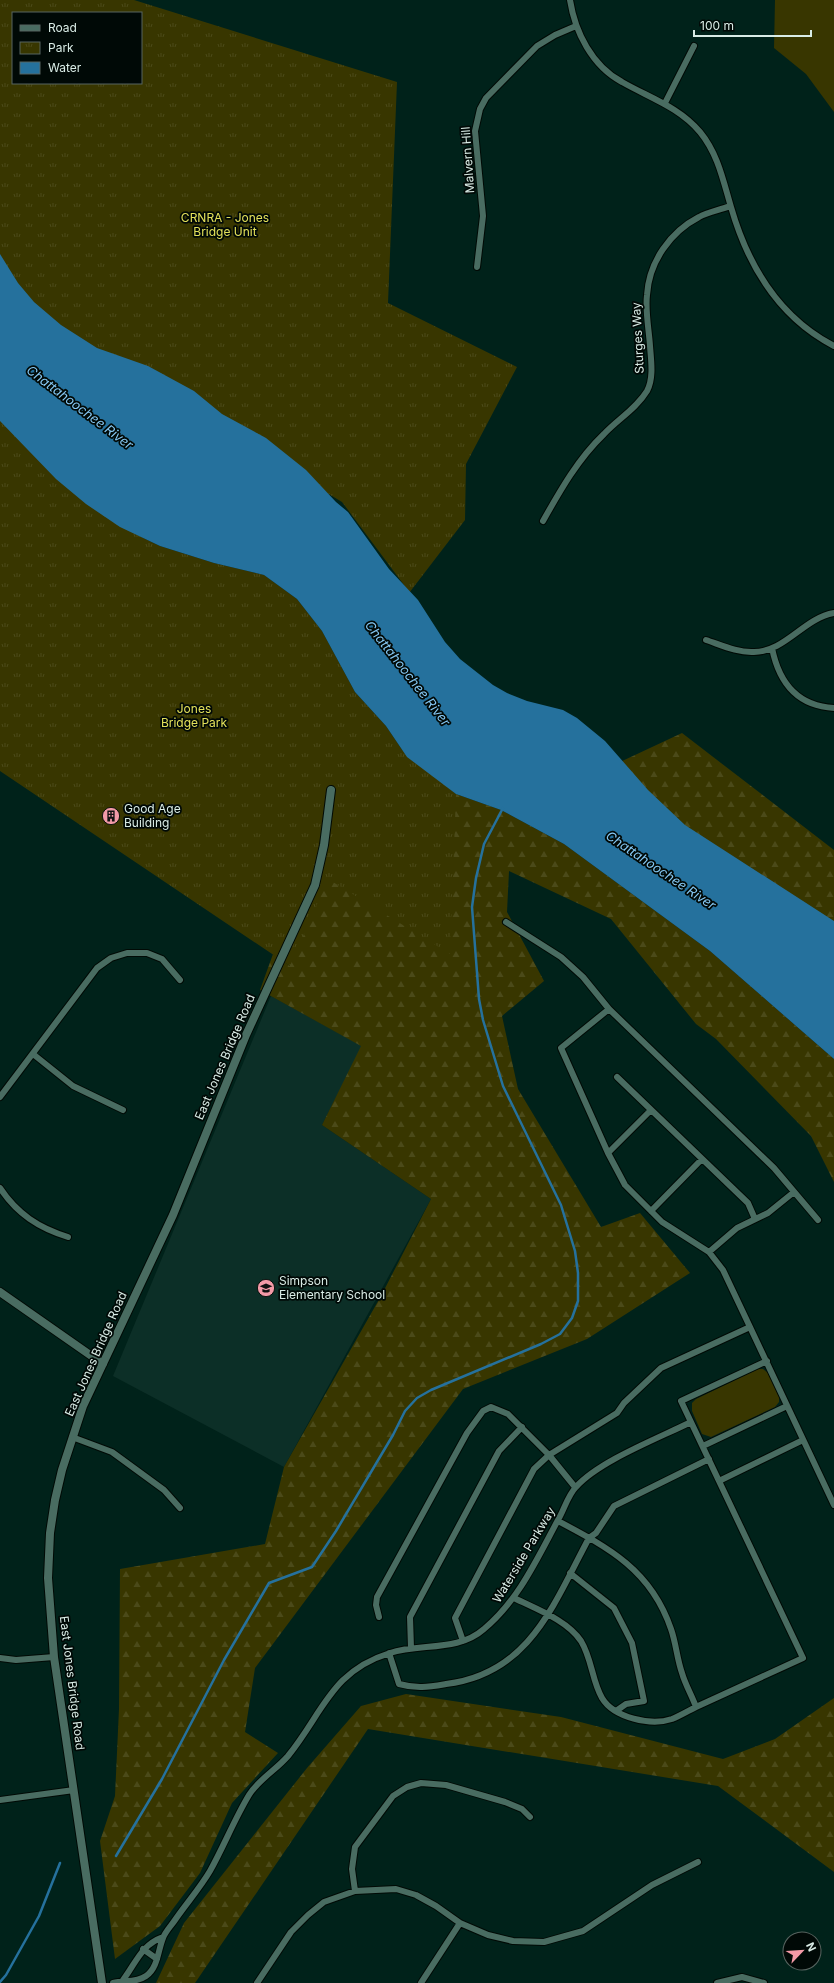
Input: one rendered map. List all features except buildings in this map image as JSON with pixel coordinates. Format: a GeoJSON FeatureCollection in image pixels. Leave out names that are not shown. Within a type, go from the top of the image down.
{"type":"FeatureCollection","features":[{"type":"Feature","properties":{"kind":"street"},"geometry":{"type":"LineString","coordinates":[[570,0],[576,26],[587,46],[607,71],[620,82],[665,103],[690,121],[709,145],[721,171],[730,206],[746,251],[767,288],[791,316],[806,329],[834,346]]}},
{"type":"Feature","properties":{"kind":"street","name":"Malvern Hill"},"geometry":{"type":"LineString","coordinates":[[477,267],[483,216],[475,130],[480,109],[486,98],[536,46],[555,35],[576,26]]}},
{"type":"Feature","properties":{"kind":"street"},"geometry":{"type":"LineString","coordinates":[[665,103],[694,46]]}},
{"type":"Feature","properties":{"kind":"street","name":"Sturges Way"},"geometry":{"type":"LineString","coordinates":[[543,520],[578,462],[604,434],[634,408],[648,388],[651,380],[651,363],[646,295],[652,270],[659,256],[672,237],[687,224],[700,217],[730,206]]}},
{"type":"Feature","properties":{"kind":"street"},"geometry":{"type":"LineString","coordinates":[[706,640],[753,652],[772,648],[808,622],[834,613]]}},
{"type":"Feature","properties":{"kind":"street"},"geometry":{"type":"LineString","coordinates":[[772,648],[780,676],[790,689],[801,699],[813,704],[834,708]]}},
{"type":"Feature","properties":{"kind":"street","name":"East Jones Bridge Road"},"geometry":{"type":"LineString","coordinates":[[102,1983],[54,1657],[48,1578],[50,1533],[62,1470],[83,1406],[173,1215],[246,1035],[315,885],[324,845],[331,790]]}},
{"type":"Feature","properties":{"kind":"street"},"geometry":{"type":"LineString","coordinates":[[506,922],[561,957],[583,977],[609,1009],[774,1168],[818,1220]]}},
{"type":"Feature","properties":{"kind":"street"},"geometry":{"type":"LineString","coordinates":[[0,1097],[98,968],[111,958],[127,953],[147,953],[162,959],[180,980]]}},
{"type":"Feature","properties":{"kind":"street"},"geometry":{"type":"LineString","coordinates":[[609,1009],[561,1048],[608,1153],[625,1185],[662,1222],[710,1252],[723,1270],[834,1505]]}},
{"type":"Feature","properties":{"kind":"street"},"geometry":{"type":"LineString","coordinates":[[33,1054],[73,1086],[123,1110]]}},
{"type":"Feature","properties":{"kind":"street"},"geometry":{"type":"LineString","coordinates":[[617,1077],[748,1203],[755,1219]]}},
{"type":"Feature","properties":{"kind":"street"},"geometry":{"type":"LineString","coordinates":[[608,1153],[651,1110]]}},
{"type":"Feature","properties":{"kind":"street"},"geometry":{"type":"LineString","coordinates":[[651,1211],[702,1159]]}},
{"type":"Feature","properties":{"kind":"street"},"geometry":{"type":"LineString","coordinates":[[0,1188],[14,1206],[28,1218],[46,1230],[68,1237]]}},
{"type":"Feature","properties":{"kind":"street"},"geometry":{"type":"LineString","coordinates":[[710,1252],[737,1228],[768,1213],[794,1192]]}},
{"type":"Feature","properties":{"kind":"street"},"geometry":{"type":"LineString","coordinates":[[0,1292],[103,1364]]}},
{"type":"Feature","properties":{"kind":"street"},"geometry":{"type":"LineString","coordinates":[[463,1641],[455,1618],[461,1604],[534,1469],[549,1455],[596,1424],[617,1413],[624,1403],[661,1368],[750,1327]]}},
{"type":"Feature","properties":{"kind":"street"},"geometry":{"type":"LineString","coordinates":[[514,1598],[568,1628],[580,1640],[589,1657],[602,1698],[616,1711],[638,1720],[656,1722],[671,1719],[802,1658],[681,1401],[767,1361]]}},
{"type":"Feature","properties":{"kind":"street"},"geometry":{"type":"LineString","coordinates":[[703,1446],[786,1406]]}},
{"type":"Feature","properties":{"kind":"street"},"geometry":{"type":"LineString","coordinates":[[379,1617],[376,1605],[377,1597],[467,1433],[483,1411],[491,1407],[508,1414],[549,1455],[575,1487]]}},
{"type":"Feature","properties":{"kind":"street","name":"Waterside Parkway"},"geometry":{"type":"LineString","coordinates":[[113,1983],[122,1980],[134,1981],[147,1976],[157,1959],[163,1937],[209,1872],[233,1822],[251,1792],[263,1778],[287,1758],[338,1684],[349,1673],[363,1664],[389,1653],[412,1648],[446,1646],[463,1641],[481,1632],[500,1616],[514,1598],[558,1521],[575,1487],[594,1472],[618,1458],[691,1422]]}},
{"type":"Feature","properties":{"kind":"street"},"geometry":{"type":"LineString","coordinates":[[412,1648],[410,1617],[499,1451],[522,1427]]}},
{"type":"Feature","properties":{"kind":"street"},"geometry":{"type":"LineString","coordinates":[[72,1437],[112,1452],[164,1490],[180,1508]]}},
{"type":"Feature","properties":{"kind":"street"},"geometry":{"type":"LineString","coordinates":[[719,1481],[803,1440]]}},
{"type":"Feature","properties":{"kind":"street"},"geometry":{"type":"LineString","coordinates":[[389,1653],[399,1684],[414,1688],[464,1682],[490,1671],[517,1654],[535,1635],[589,1538],[596,1533],[614,1506],[709,1459]]}},
{"type":"Feature","properties":{"kind":"street"},"geometry":{"type":"LineString","coordinates":[[558,1521],[589,1538],[625,1561],[644,1579],[659,1602],[671,1629],[682,1674],[696,1707]]}},
{"type":"Feature","properties":{"kind":"street"},"geometry":{"type":"LineString","coordinates":[[570,1573],[614,1608],[632,1643],[644,1701],[626,1704],[616,1711]]}},
{"type":"Feature","properties":{"kind":"street"},"geometry":{"type":"LineString","coordinates":[[0,1658],[16,1660],[54,1657]]}},
{"type":"Feature","properties":{"kind":"street"},"geometry":{"type":"LineString","coordinates":[[355,1892],[352,1869],[355,1847],[393,1796],[407,1787],[421,1783],[446,1785],[505,1802],[522,1809],[530,1816]]}},
{"type":"Feature","properties":{"kind":"street"},"geometry":{"type":"LineString","coordinates":[[0,1800],[74,1790]]}},
{"type":"Feature","properties":{"kind":"street"},"geometry":{"type":"LineString","coordinates":[[257,1983],[291,1932],[324,1902],[355,1892],[396,1889],[410,1893],[436,1906],[460,1923],[488,1936],[513,1942],[544,1942],[583,1931],[652,1885],[698,1862]]}},
{"type":"Feature","properties":{"kind":"street"},"geometry":{"type":"LineString","coordinates":[[421,1983],[460,1923]]}},
{"type":"Feature","properties":{"kind":"street","name":"Waterside Parkway"},"geometry":{"type":"LineString","coordinates":[[122,1980],[133,1966],[143,1949],[152,1941],[163,1937]]}},
{"type":"Feature","properties":{"kind":"street"},"geometry":{"type":"LineString","coordinates":[[143,1949],[157,1959]]}},
{"type":"Feature","properties":{"kind":"street"},"geometry":{"type":"LineString","coordinates":[[717,1983],[742,1976],[764,1983]]}},
{"type":"Feature","properties":{"kind":"shaded area","name":"Simpson Elementary School"},"geometry":{"type":"Polygon","coordinates":[[[271,996],[362,1046],[322,1125],[431,1199],[284,1467],[113,1376],[271,996]]]}},
{"type":"Feature","properties":{"kind":"green space","name":"CRNRA - Jones Bridge Unit"},"geometry":{"type":"Polygon","coordinates":[[[0,0],[134,0],[397,82],[388,303],[517,367],[466,464],[465,520],[406,597],[404,585],[342,502],[98,355],[40,317],[0,268],[0,0]]]}},
{"type":"Feature","properties":{"kind":"green space"},"geometry":{"type":"Polygon","coordinates":[[[775,0],[834,0],[834,112],[806,74],[774,48],[775,0]]]}},
{"type":"Feature","properties":{"kind":"green space","name":"Jones Bridge Park"},"geometry":{"type":"Polygon","coordinates":[[[0,420],[56,479],[86,504],[120,527],[160,546],[214,563],[264,575],[297,599],[322,631],[355,692],[386,726],[407,757],[456,794],[450,954],[328,879],[290,966],[0,771],[0,420]]]}},
{"type":"Feature","properties":{"kind":"green space"},"geometry":{"type":"Polygon","coordinates":[[[0,421],[456,794],[501,810],[564,844],[710,951],[834,1059],[834,1182],[811,1136],[716,1039],[696,1024],[611,919],[509,871],[507,912],[544,981],[502,1016],[518,1089],[601,1227],[640,1213],[690,1273],[587,1339],[463,1389],[255,1668],[245,1732],[278,1753],[232,1803],[200,1873],[160,1926],[115,1959],[100,1841],[115,1796],[119,1709],[120,1569],[265,1544],[284,1467],[381,1296],[431,1199],[322,1125],[361,1046],[260,990],[273,954],[290,966],[0,421]]]}},
{"type":"Feature","properties":{"kind":"green space"},"geometry":{"type":"Polygon","coordinates":[[[682,733],[834,850],[834,933],[588,777],[682,733]]]}},
{"type":"Feature","properties":{"kind":"green space"},"geometry":{"type":"Polygon","coordinates":[[[758,1369],[763,1369],[768,1373],[779,1397],[779,1402],[775,1407],[711,1437],[702,1434],[692,1411],[692,1403],[696,1399],[758,1369]]]}},
{"type":"Feature","properties":{"kind":"green space"},"geometry":{"type":"Polygon","coordinates":[[[406,1694],[561,1717],[723,1759],[775,1739],[834,1698],[834,1872],[718,1786],[368,1729],[195,1983],[156,1983],[184,1923],[307,1768],[361,1706],[406,1694]]]}},
{"type":"Feature","properties":{"kind":"water","name":"Chattahoochee River"},"geometry":{"type":"Polygon","coordinates":[[[0,254],[18,283],[34,302],[61,325],[97,348],[148,366],[194,391],[222,414],[266,438],[306,470],[336,502],[348,512],[389,569],[418,600],[445,642],[460,659],[493,685],[507,693],[527,701],[563,710],[577,718],[605,741],[648,790],[685,825],[834,921],[834,1059],[710,951],[564,844],[501,810],[456,794],[407,757],[386,726],[355,692],[322,631],[297,599],[264,575],[214,563],[160,546],[120,527],[86,504],[56,479],[0,421],[0,254]]]}},
{"type":"Feature","properties":{"kind":"waterway"},"geometry":{"type":"LineString","coordinates":[[116,1856],[162,1779],[224,1660],[269,1583],[312,1567],[336,1531],[393,1435],[405,1411],[417,1398],[431,1390],[541,1344],[560,1334],[572,1318],[578,1301],[578,1273],[575,1251],[561,1205],[503,1086],[483,1020],[479,999],[472,907],[476,878],[484,844],[503,808]]}},
{"type":"Feature","properties":{"kind":"waterway"},"geometry":{"type":"LineString","coordinates":[[0,1982],[6,1975],[39,1916],[60,1863]]}},
{"type":"Feature","properties":{"kind":"place","name":"Good Age Building"},"geometry":{"type":"Point","coordinates":[111,816]}},
{"type":"Feature","properties":{"kind":"place","name":"Simpson Elementary School"},"geometry":{"type":"Point","coordinates":[266,1288]}}]}
